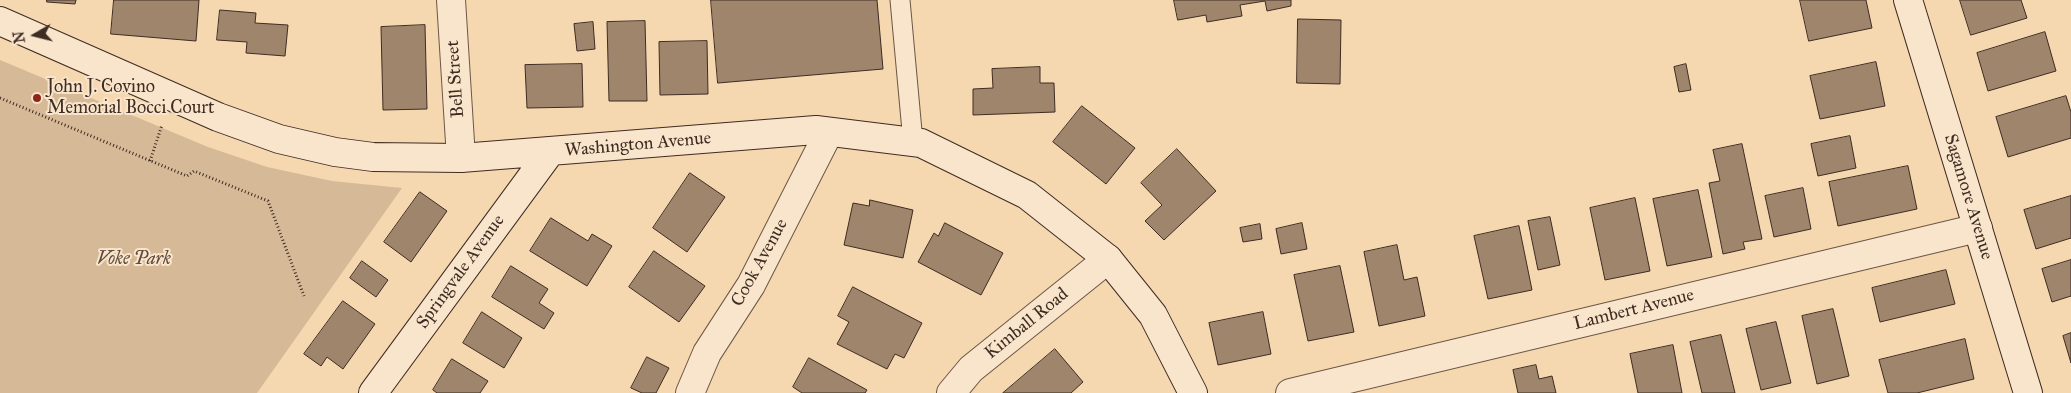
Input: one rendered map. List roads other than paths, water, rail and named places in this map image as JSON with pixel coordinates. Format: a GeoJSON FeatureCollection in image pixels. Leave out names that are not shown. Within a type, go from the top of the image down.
{"type":"FeatureCollection","features":[{"type":"Feature","properties":{"kind":"street","name":"Bell Street"},"geometry":{"type":"LineString","coordinates":[[451,0],[462,158]]}},
{"type":"Feature","properties":{"kind":"street","name":"Sagamore Avenue"},"geometry":{"type":"LineString","coordinates":[[1908,0],[2028,393]]}},
{"type":"Feature","properties":{"kind":"street","name":"Washington Avenue"},"geometry":{"type":"LineString","coordinates":[[0,21],[218,117],[279,139],[335,152],[373,157],[462,158],[816,130],[921,143],[1027,195],[1108,259],[1153,315],[1193,393]]}},
{"type":"Feature","properties":{"kind":"street","name":"Cook Avenue"},"geometry":{"type":"LineString","coordinates":[[690,393],[707,353],[751,285],[829,132]]}},
{"type":"Feature","properties":{"kind":"street","name":"Springvale Avenue"},"geometry":{"type":"LineString","coordinates":[[373,393],[550,152]]}},
{"type":"Feature","properties":{"kind":"street","name":"Lambert Avenue"},"geometry":{"type":"LineString","coordinates":[[1290,393],[1978,228]]}},
{"type":"Feature","properties":{"kind":"street","name":"Kimball Road"},"geometry":{"type":"LineString","coordinates":[[951,393],[971,369],[1108,259]]}},
{"type":"Feature","properties":{"kind":"lane"},"geometry":{"type":"LineString","coordinates":[[900,0],[913,142]]}},
{"type":"Feature","properties":{"kind":"place","name":"John J. Covino Memorial Bocci Court"},"geometry":{"type":"Point","coordinates":[37,98]}},
{"type":"Feature","properties":{"kind":"park label","name":"Voke Park"},"geometry":{"type":"Point","coordinates":[134,260]}}]}
